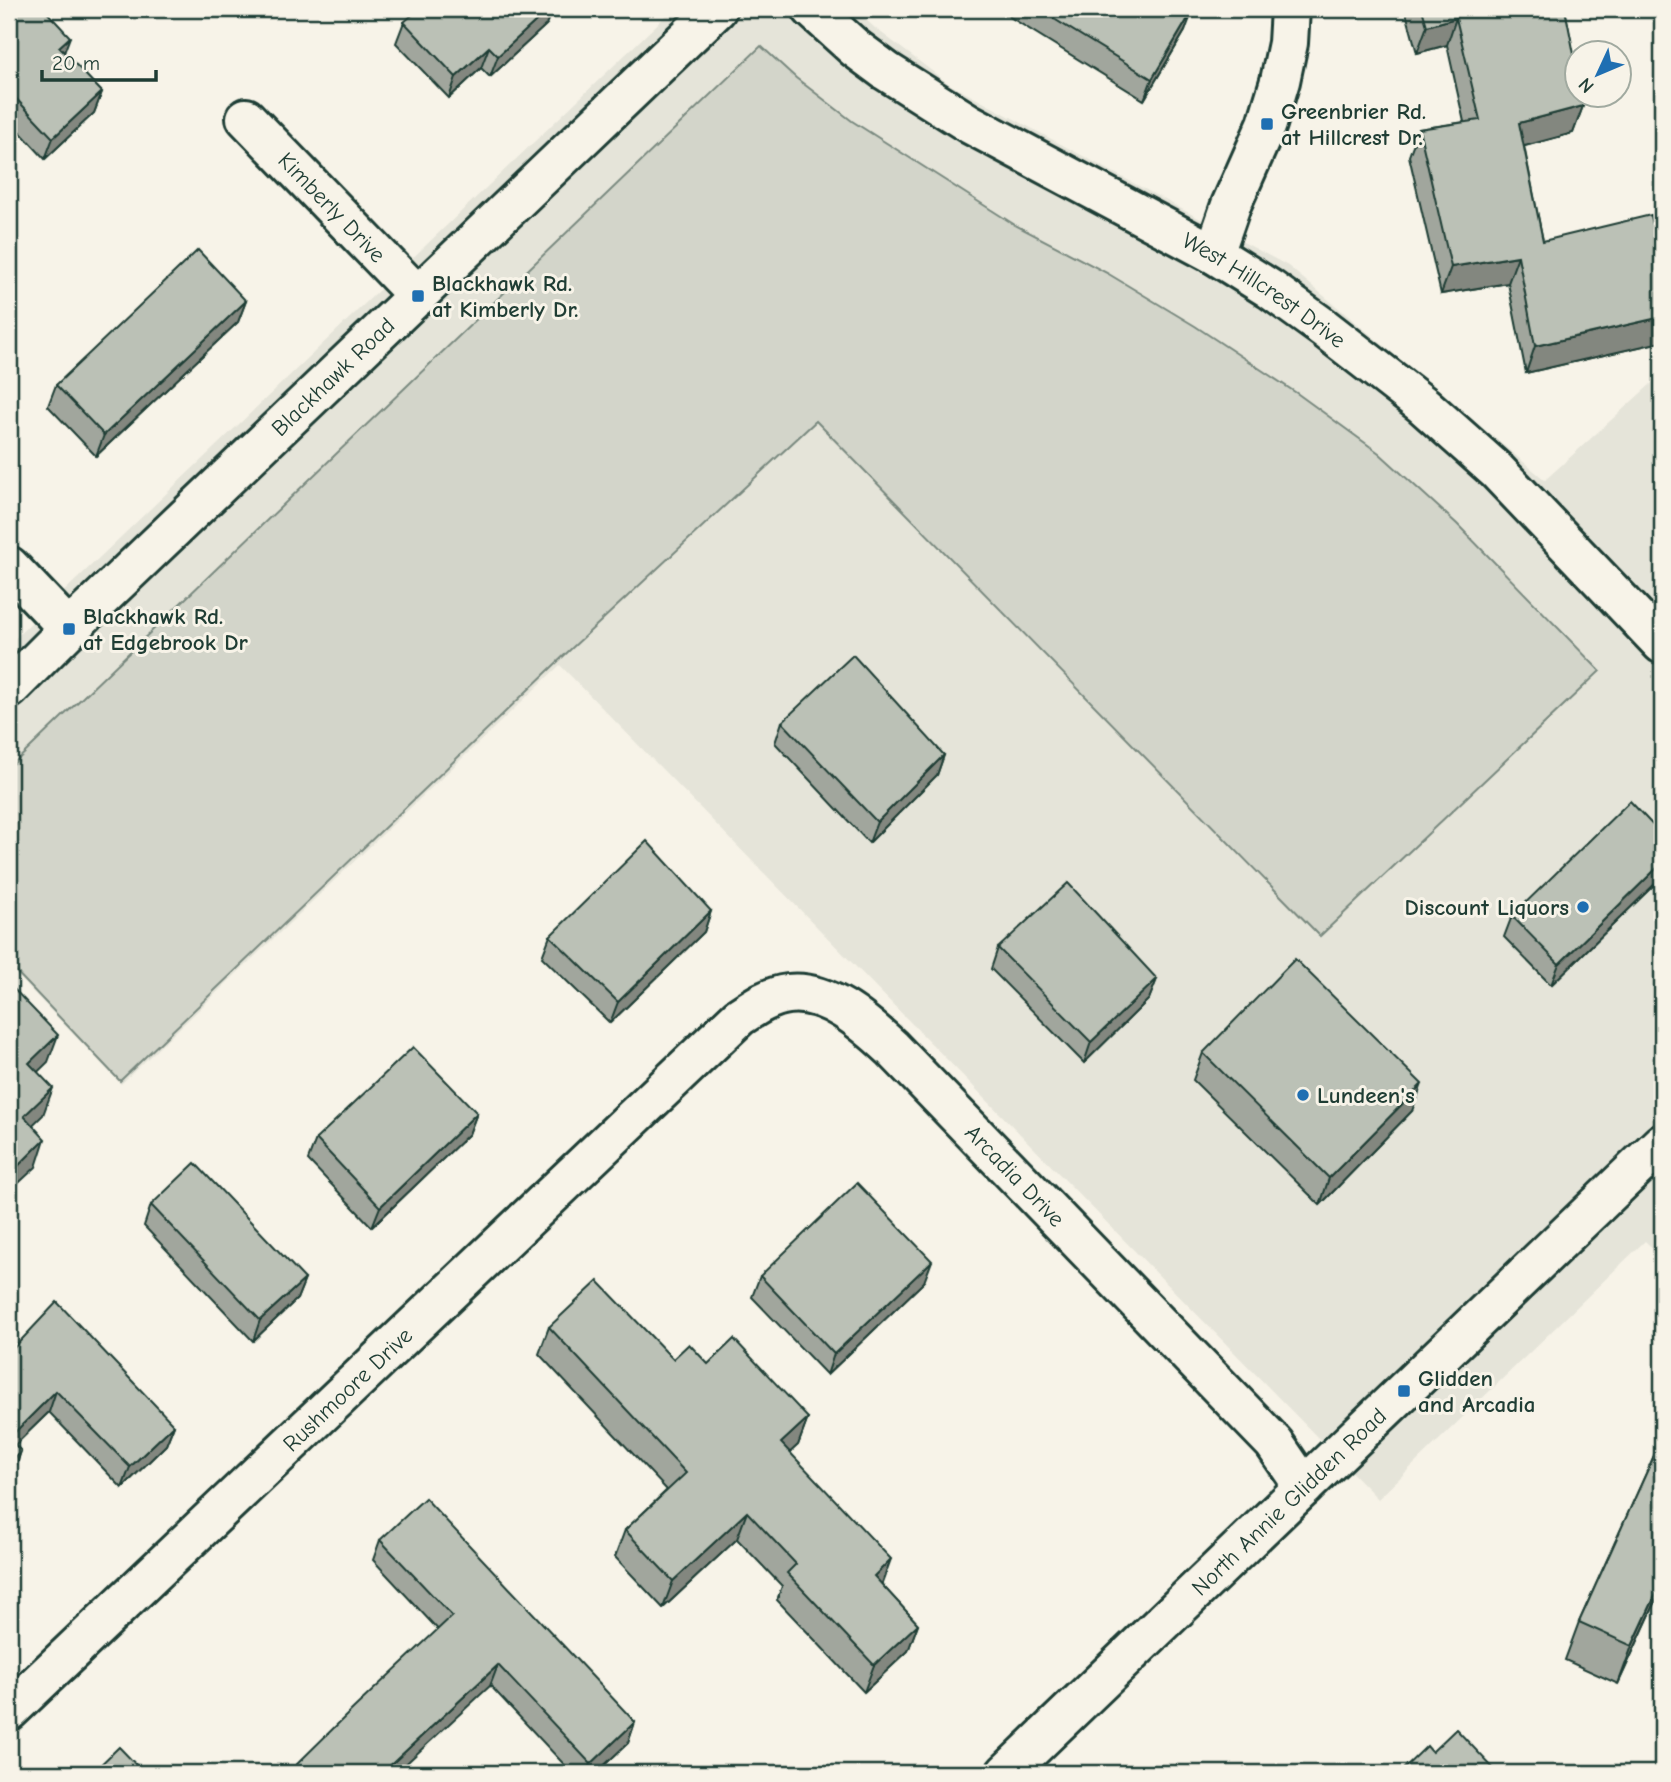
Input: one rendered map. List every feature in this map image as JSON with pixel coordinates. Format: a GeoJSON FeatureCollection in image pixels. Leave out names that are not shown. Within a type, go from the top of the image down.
{"type":"FeatureCollection","features":[{"type":"Feature","properties":{"kind":"street","name":"Blackhawk Road"},"geometry":{"type":"LineString","coordinates":[[9,689],[717,9]]}},
{"type":"Feature","properties":{"kind":"street","name":"West Hillcrest Drive"},"geometry":{"type":"LineString","coordinates":[[812,9],[855,48],[886,71],[970,124],[1214,254],[1270,289],[1324,328],[1423,405],[1496,470],[1662,644]]}},
{"type":"Feature","properties":{"kind":"street"},"geometry":{"type":"LineString","coordinates":[[1214,254],[1231,205],[1270,114],[1288,43],[1290,9]]}},
{"type":"Feature","properties":{"kind":"street","name":"Kimberly Drive"},"geometry":{"type":"LineString","coordinates":[[246,118],[418,296]]}},
{"type":"Feature","properties":{"kind":"street"},"geometry":{"type":"LineString","coordinates":[[9,566],[69,629]]}},
{"type":"Feature","properties":{"kind":"street","name":"Arcadia Drive"},"geometry":{"type":"LineString","coordinates":[[686,1069],[739,1017],[763,1002],[787,994],[809,994],[846,1011],[868,1026],[892,1048],[1274,1443],[1304,1487]]}},
{"type":"Feature","properties":{"kind":"street","name":"Rushmoore Drive"},"geometry":{"type":"LineString","coordinates":[[9,1711],[686,1069]]}},
{"type":"Feature","properties":{"kind":"street","name":"North Annie Glidden Road"},"geometry":{"type":"LineString","coordinates":[[1006,1773],[1662,1143]]}},
{"type":"Feature","properties":{"kind":"shaded area"},"geometry":{"type":"Polygon","coordinates":[[[673,9],[854,9],[949,84],[1288,266],[1545,480],[1662,374],[1662,1257],[1645,1241],[1378,1499],[560,665],[121,1084],[9,967],[9,644],[673,9]]]}},
{"type":"Feature","properties":{"kind":"shaded area"},"geometry":{"type":"Polygon","coordinates":[[[761,46],[796,78],[852,121],[1015,225],[1107,273],[1195,326],[1298,394],[1379,453],[1457,524],[1600,671],[1320,936],[816,421],[572,648],[120,1081],[9,964],[9,768],[761,46]]]}},
{"type":"Feature","properties":{"kind":"building"},"geometry":{"type":"Polygon","coordinates":[[[9,9],[44,9],[70,37],[59,47],[102,92],[53,138],[9,91],[9,9]]]}},
{"type":"Feature","properties":{"kind":"building"},"geometry":{"type":"Polygon","coordinates":[[[419,9],[549,9],[498,56],[489,47],[456,77],[404,22],[419,9]]]}},
{"type":"Feature","properties":{"kind":"building"},"geometry":{"type":"Polygon","coordinates":[[[1038,9],[1190,9],[1193,10],[1152,79],[1038,9]]]}},
{"type":"Feature","properties":{"kind":"building"},"geometry":{"type":"Polygon","coordinates":[[[1422,9],[1565,9],[1571,38],[1562,38],[1562,108],[1575,108],[1519,123],[1543,241],[1651,215],[1662,271],[1662,317],[1535,346],[1518,256],[1451,267],[1419,129],[1480,120],[1456,18],[1427,26],[1422,9]]]}},
{"type":"Feature","properties":{"kind":"building"},"geometry":{"type":"Polygon","coordinates":[[[198,250],[246,301],[104,435],[56,385],[198,250]]]}},
{"type":"Feature","properties":{"kind":"building"},"geometry":{"type":"Polygon","coordinates":[[[853,655],[944,755],[877,822],[782,722],[853,655]]]}},
{"type":"Feature","properties":{"kind":"building","name":"Discount Liquors"},"geometry":{"type":"Polygon","coordinates":[[[1630,801],[1662,835],[1662,863],[1559,964],[1512,916],[1630,801]]]}},
{"type":"Feature","properties":{"kind":"building"},"geometry":{"type":"Polygon","coordinates":[[[647,841],[711,911],[618,1002],[550,936],[647,841]]]}},
{"type":"Feature","properties":{"kind":"building"},"geometry":{"type":"Polygon","coordinates":[[[1068,883],[1157,979],[1091,1042],[998,948],[1068,883]]]}},
{"type":"Feature","properties":{"kind":"building","name":"Lundeen's"},"geometry":{"type":"Polygon","coordinates":[[[1295,959],[1422,1084],[1329,1178],[1203,1053],[1295,959]]]}},
{"type":"Feature","properties":{"kind":"building"},"geometry":{"type":"Polygon","coordinates":[[[9,984],[58,1035],[29,1063],[53,1088],[24,1116],[45,1139],[9,1175],[9,984]]]}},
{"type":"Feature","properties":{"kind":"building"},"geometry":{"type":"Polygon","coordinates":[[[413,1047],[477,1113],[380,1207],[316,1139],[413,1047]]]}},
{"type":"Feature","properties":{"kind":"building"},"geometry":{"type":"Polygon","coordinates":[[[195,1163],[305,1279],[260,1320],[151,1205],[195,1163]]]}},
{"type":"Feature","properties":{"kind":"building"},"geometry":{"type":"Polygon","coordinates":[[[857,1183],[932,1261],[834,1354],[760,1276],[857,1183]]]}},
{"type":"Feature","properties":{"kind":"building"},"geometry":{"type":"Polygon","coordinates":[[[598,1281],[673,1359],[689,1344],[708,1364],[734,1339],[808,1418],[781,1443],[891,1559],[874,1576],[918,1624],[874,1665],[787,1573],[796,1564],[747,1512],[673,1581],[625,1530],[686,1473],[549,1327],[598,1281]]]}},
{"type":"Feature","properties":{"kind":"building"},"geometry":{"type":"Polygon","coordinates":[[[57,1302],[174,1425],[130,1467],[56,1391],[9,1438],[9,1353],[57,1302]]]}},
{"type":"Feature","properties":{"kind":"building"},"geometry":{"type":"Polygon","coordinates":[[[1662,1438],[1662,1581],[1632,1646],[1579,1622],[1662,1438]]]}},
{"type":"Feature","properties":{"kind":"building"},"geometry":{"type":"Polygon","coordinates":[[[9,1439],[21,1451],[9,1464],[9,1439]]]}},
{"type":"Feature","properties":{"kind":"building"},"geometry":{"type":"Polygon","coordinates":[[[425,1498],[635,1722],[591,1764],[498,1665],[382,1773],[288,1773],[452,1616],[380,1540],[425,1498]]]}},
{"type":"Feature","properties":{"kind":"building"},"geometry":{"type":"Polygon","coordinates":[[[1456,1729],[1496,1771],[1399,1773],[1427,1746],[1432,1752],[1456,1729]]]}},
{"type":"Feature","properties":{"kind":"building"},"geometry":{"type":"Polygon","coordinates":[[[119,1747],[144,1773],[92,1773],[119,1747]]]}},
{"type":"Feature","properties":{"kind":"place","name":"Greenbrier Rd. at Hillcrest Dr."},"geometry":{"type":"Point","coordinates":[1267,124]}},
{"type":"Feature","properties":{"kind":"place","name":"Blackhawk Rd. at Kimberly Dr."},"geometry":{"type":"Point","coordinates":[418,296]}},
{"type":"Feature","properties":{"kind":"place","name":"Blackhawk Rd. at Edgebrook Dr"},"geometry":{"type":"Point","coordinates":[69,629]}},
{"type":"Feature","properties":{"kind":"place","name":"Discount Liquors"},"geometry":{"type":"Point","coordinates":[1583,907]}},
{"type":"Feature","properties":{"kind":"place","name":"Lundeen's"},"geometry":{"type":"Point","coordinates":[1303,1095]}},
{"type":"Feature","properties":{"kind":"place","name":"Glidden and Arcadia"},"geometry":{"type":"Point","coordinates":[1404,1391]}}]}
